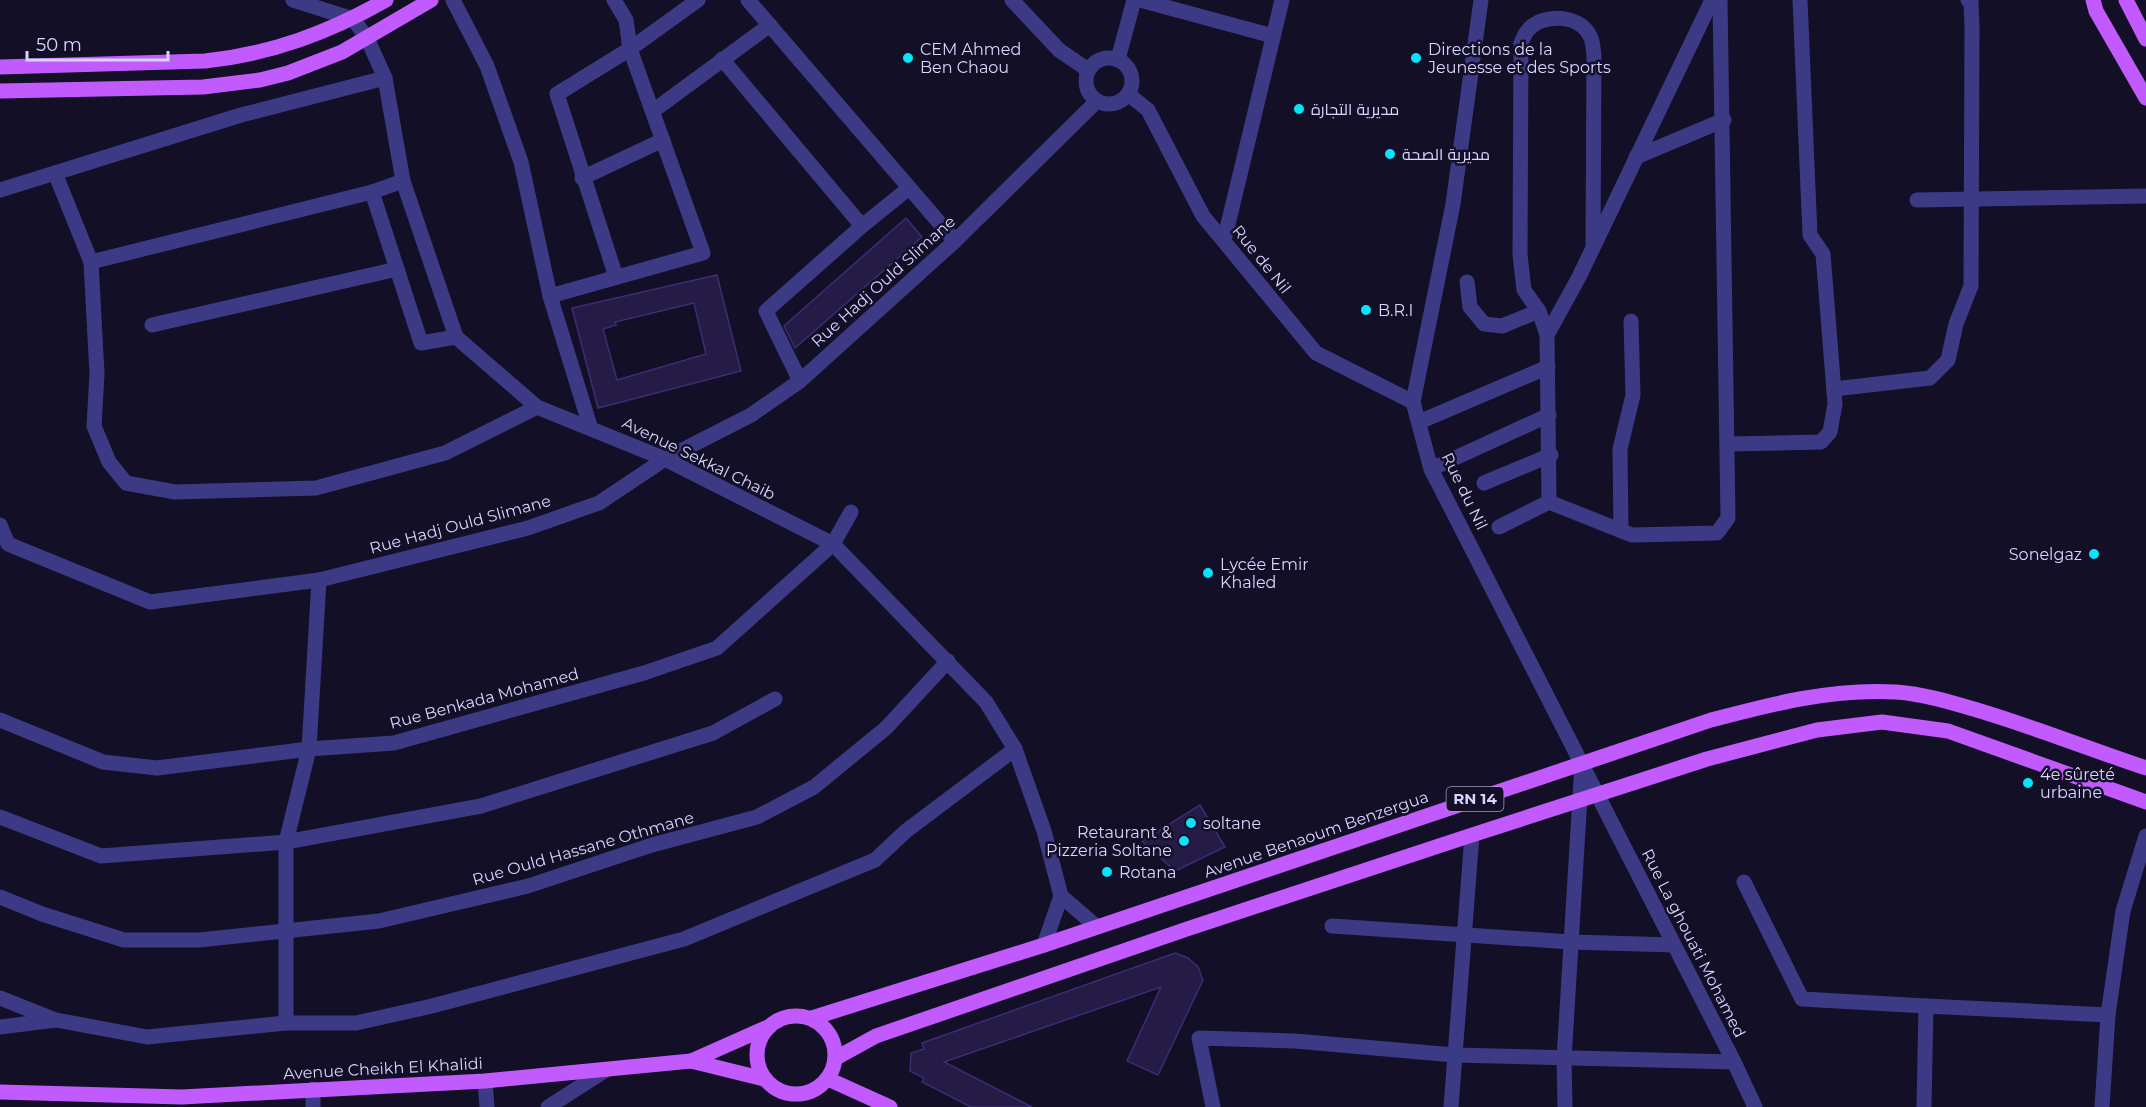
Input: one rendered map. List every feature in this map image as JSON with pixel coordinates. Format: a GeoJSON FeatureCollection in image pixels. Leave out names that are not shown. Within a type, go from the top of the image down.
{"type":"FeatureCollection","features":[{"type":"Feature","properties":{"kind":"main road"},"geometry":{"type":"LineString","coordinates":[[0,67],[236,58],[296,43],[353,19],[386,0]]}},
{"type":"Feature","properties":{"kind":"main road"},"geometry":{"type":"LineString","coordinates":[[0,92],[231,85],[288,73],[324,60],[367,39],[430,0]]}},
{"type":"Feature","properties":{"kind":"main road"},"geometry":{"type":"LineString","coordinates":[[2093,0],[2096,11],[2146,98]]}},
{"type":"Feature","properties":{"kind":"main road"},"geometry":{"type":"LineString","coordinates":[[2126,0],[2141,21],[2146,39]]}},
{"type":"Feature","properties":{"kind":"main road","name":"Avenue Benaoum Benzergua"},"geometry":{"type":"LineString","coordinates":[[812,1018],[1044,945],[1711,720],[1794,698],[1853,692],[1897,692],[1936,698],[2015,721],[2145,766]]}},
{"type":"Feature","properties":{"kind":"main road","name":"RN 14"},"geometry":{"type":"LineString","coordinates":[[836,1058],[876,1036],[1187,929],[1707,759],[1806,733],[1882,722],[1948,731],[2146,802]]}},
{"type":"Feature","properties":{"kind":"main road"},"geometry":{"type":"LineString","coordinates":[[691,1061],[789,1016],[812,1018],[828,1030],[833,1039],[836,1058],[828,1079],[818,1089],[804,1094],[782,1092],[764,1079],[758,1066],[757,1052],[760,1039],[768,1027]]}},
{"type":"Feature","properties":{"kind":"main road","name":"Avenue Cheikh El Khalidi"},"geometry":{"type":"LineString","coordinates":[[0,1092],[182,1102],[313,1089],[485,1081],[691,1061],[764,1079]]}},
{"type":"Feature","properties":{"kind":"main road"},"geometry":{"type":"LineString","coordinates":[[828,1079],[890,1107]]}},
{"type":"Feature","properties":{"kind":"street"},"geometry":{"type":"LineString","coordinates":[[293,0],[353,19],[367,39],[385,78],[403,181],[456,337],[422,343],[372,192]]}},
{"type":"Feature","properties":{"kind":"street"},"geometry":{"type":"LineString","coordinates":[[453,0],[487,66],[521,162],[549,296],[590,426]]}},
{"type":"Feature","properties":{"kind":"street"},"geometry":{"type":"LineString","coordinates":[[549,296],[703,253],[630,49],[626,20],[614,0]]}},
{"type":"Feature","properties":{"kind":"street"},"geometry":{"type":"LineString","coordinates":[[616,277],[582,178],[557,94],[630,49],[698,0]]}},
{"type":"Feature","properties":{"kind":"street"},"geometry":{"type":"LineString","coordinates":[[748,0],[956,241]]}},
{"type":"Feature","properties":{"kind":"street"},"geometry":{"type":"LineString","coordinates":[[1012,0],[1059,50],[1088,70]]}},
{"type":"Feature","properties":{"kind":"street"},"geometry":{"type":"LineString","coordinates":[[1118,59],[1134,0]]}},
{"type":"Feature","properties":{"kind":"street"},"geometry":{"type":"LineString","coordinates":[[1140,0],[1273,36]]}},
{"type":"Feature","properties":{"kind":"street"},"geometry":{"type":"LineString","coordinates":[[1224,241],[1282,0]]}},
{"type":"Feature","properties":{"kind":"street","name":"Rue du Nil"},"geometry":{"type":"LineString","coordinates":[[1481,0],[1453,204],[1413,402],[1431,469],[1599,796]]}},
{"type":"Feature","properties":{"kind":"street"},"geometry":{"type":"LineString","coordinates":[[1547,335],[1593,247],[1712,0]]}},
{"type":"Feature","properties":{"kind":"street"},"geometry":{"type":"LineString","coordinates":[[1499,527],[1549,502],[1632,535],[1717,533],[1728,518],[1724,120],[1719,0]]}},
{"type":"Feature","properties":{"kind":"street"},"geometry":{"type":"LineString","coordinates":[[1728,444],[1821,442],[1830,432],[1835,404],[1823,254],[1810,234],[1800,0]]}},
{"type":"Feature","properties":{"kind":"street"},"geometry":{"type":"LineString","coordinates":[[1834,389],[1930,378],[1948,360],[1956,324],[1971,286],[1972,27],[1971,2],[1968,0]]}},
{"type":"Feature","properties":{"kind":"street"},"geometry":{"type":"LineString","coordinates":[[1549,502],[1551,455],[1547,335],[1539,311],[1524,290],[1520,255],[1521,43],[1528,30],[1545,20],[1560,18],[1580,24],[1590,36],[1594,55],[1593,247]]}},
{"type":"Feature","properties":{"kind":"street"},"geometry":{"type":"LineString","coordinates":[[653,111],[770,25]]}},
{"type":"Feature","properties":{"kind":"street"},"geometry":{"type":"LineString","coordinates":[[1103,58],[1118,59],[1129,69],[1132,77],[1128,94],[1119,102],[1112,104],[1097,101],[1087,90],[1085,82],[1088,70],[1095,61],[1103,58]]}},
{"type":"Feature","properties":{"kind":"street"},"geometry":{"type":"LineString","coordinates":[[722,59],[862,226]]}},
{"type":"Feature","properties":{"kind":"street"},"geometry":{"type":"LineString","coordinates":[[0,190],[241,115],[385,78]]}},
{"type":"Feature","properties":{"kind":"street","name":"Rue de Nil"},"geometry":{"type":"LineString","coordinates":[[1128,94],[1148,110],[1203,216],[1316,353],[1413,402]]}},
{"type":"Feature","properties":{"kind":"street","name":"Rue Hadj Ould Slimane"},"geometry":{"type":"LineString","coordinates":[[0,525],[8,544],[150,602],[319,580],[528,528],[599,503],[664,459],[750,415],[800,381],[956,241],[1097,101]]}},
{"type":"Feature","properties":{"kind":"street"},"geometry":{"type":"LineString","coordinates":[[1636,157],[1724,120]]}},
{"type":"Feature","properties":{"kind":"street"},"geometry":{"type":"LineString","coordinates":[[582,178],[663,140]]}},
{"type":"Feature","properties":{"kind":"street"},"geometry":{"type":"LineString","coordinates":[[56,173],[91,262],[97,374],[94,426],[109,462],[126,483],[175,492],[316,488],[445,453],[537,407]]}},
{"type":"Feature","properties":{"kind":"street"},"geometry":{"type":"LineString","coordinates":[[91,262],[372,192],[403,181]]}},
{"type":"Feature","properties":{"kind":"street"},"geometry":{"type":"LineString","coordinates":[[800,381],[766,311],[862,226],[909,188]]}},
{"type":"Feature","properties":{"kind":"street"},"geometry":{"type":"LineString","coordinates":[[1917,200],[2146,196]]}},
{"type":"Feature","properties":{"kind":"street"},"geometry":{"type":"LineString","coordinates":[[152,326],[397,269]]}},
{"type":"Feature","properties":{"kind":"street"},"geometry":{"type":"LineString","coordinates":[[1467,282],[1470,307],[1484,324],[1502,326],[1539,311]]}},
{"type":"Feature","properties":{"kind":"street"},"geometry":{"type":"LineString","coordinates":[[1621,531],[1620,448],[1632,395],[1631,321]]}},
{"type":"Feature","properties":{"kind":"street","name":"Avenue Sekkal Chaib"},"geometry":{"type":"LineString","coordinates":[[456,337],[537,407],[590,426],[664,459],[833,544],[986,702],[1015,749],[1044,831],[1060,896]]}},
{"type":"Feature","properties":{"kind":"street"},"geometry":{"type":"LineString","coordinates":[[1419,422],[1548,367]]}},
{"type":"Feature","properties":{"kind":"street"},"geometry":{"type":"LineString","coordinates":[[1431,469],[1549,415]]}},
{"type":"Feature","properties":{"kind":"street"},"geometry":{"type":"LineString","coordinates":[[1484,483],[1551,455]]}},
{"type":"Feature","properties":{"kind":"street","name":"Rue Benkada Mohamed"},"geometry":{"type":"LineString","coordinates":[[0,720],[103,762],[157,768],[309,749],[394,742],[644,673],[717,648],[833,544],[851,512]]}},
{"type":"Feature","properties":{"kind":"street"},"geometry":{"type":"LineString","coordinates":[[286,1023],[284,931],[286,842],[309,749],[319,580]]}},
{"type":"Feature","properties":{"kind":"street","name":"Rue Ould Hassane Othmane"},"geometry":{"type":"LineString","coordinates":[[0,897],[42,914],[124,940],[199,940],[379,921],[528,886],[652,845],[757,817],[814,787],[886,728],[948,662]]}},
{"type":"Feature","properties":{"kind":"street"},"geometry":{"type":"LineString","coordinates":[[0,817],[101,856],[286,842],[481,806],[713,733],[775,699]]}},
{"type":"Feature","properties":{"kind":"street"},"geometry":{"type":"LineString","coordinates":[[0,998],[56,1020],[147,1037],[286,1023],[356,1023],[432,1006],[684,939],[875,860],[906,831],[1015,749]]}},
{"type":"Feature","properties":{"kind":"street"},"geometry":{"type":"LineString","coordinates":[[1565,1107],[1564,1059],[1582,764]]}},
{"type":"Feature","properties":{"kind":"street","name":"Rue La ghouati Mohamed"},"geometry":{"type":"LineString","coordinates":[[1599,796],[1755,1107]]}},
{"type":"Feature","properties":{"kind":"street"},"geometry":{"type":"LineString","coordinates":[[1450,1107],[1472,835]]}},
{"type":"Feature","properties":{"kind":"street"},"geometry":{"type":"LineString","coordinates":[[2102,1107],[2108,1015],[2123,910],[2146,836]]}},
{"type":"Feature","properties":{"kind":"street"},"geometry":{"type":"LineString","coordinates":[[1744,882],[1802,999],[2108,1015]]}},
{"type":"Feature","properties":{"kind":"street"},"geometry":{"type":"LineString","coordinates":[[1044,945],[1060,896],[1097,927]]}},
{"type":"Feature","properties":{"kind":"street"},"geometry":{"type":"LineString","coordinates":[[1332,926],[1571,942],[1674,945]]}},
{"type":"Feature","properties":{"kind":"street"},"geometry":{"type":"LineString","coordinates":[[1924,1107],[1926,1006]]}},
{"type":"Feature","properties":{"kind":"street"},"geometry":{"type":"LineString","coordinates":[[0,1027],[56,1020]]}},
{"type":"Feature","properties":{"kind":"street"},"geometry":{"type":"LineString","coordinates":[[1213,1107],[1199,1038],[1295,1041],[1454,1055],[1734,1062]]}},
{"type":"Feature","properties":{"kind":"street"},"geometry":{"type":"LineString","coordinates":[[548,1107],[606,1070]]}},
{"type":"Feature","properties":{"kind":"street"},"geometry":{"type":"LineString","coordinates":[[485,1081],[487,1107]]}},
{"type":"Feature","properties":{"kind":"street"},"geometry":{"type":"LineString","coordinates":[[313,1089],[313,1107]]}},
{"type":"Feature","properties":{"kind":"building"},"geometry":{"type":"Polygon","coordinates":[[[906,218],[922,237],[795,348],[784,326],[906,218]]]}},
{"type":"Feature","properties":{"kind":"building"},"geometry":{"type":"Polygon","coordinates":[[[717,275],[741,371],[598,408],[572,308],[717,275]],[[694,303],[615,322],[616,325],[603,329],[617,380],[706,354],[694,303]]]}},
{"type":"Feature","properties":{"kind":"building","name":"soltane"},"geometry":{"type":"Polygon","coordinates":[[[1200,805],[1225,847],[1175,871],[1142,841],[1200,805]]]}},
{"type":"Feature","properties":{"kind":"building"},"geometry":{"type":"Polygon","coordinates":[[[1175,953],[1188,958],[1198,967],[1203,980],[1158,1075],[1127,1061],[1161,987],[944,1062],[1032,1107],[971,1107],[922,1082],[924,1078],[910,1071],[911,1053],[924,1049],[922,1043],[1175,953]]]}},
{"type":"Feature","properties":{"kind":"place","name":"CEM Ahmed Ben Chaou"},"geometry":{"type":"Point","coordinates":[908,58]}},
{"type":"Feature","properties":{"kind":"place","name":"Directions de la Jeunesse et des Sports"},"geometry":{"type":"Point","coordinates":[1416,58]}},
{"type":"Feature","properties":{"kind":"place","name":"مديرية التجارة"},"geometry":{"type":"Point","coordinates":[1299,109]}},
{"type":"Feature","properties":{"kind":"place","name":"مديرية الصحة"},"geometry":{"type":"Point","coordinates":[1390,154]}},
{"type":"Feature","properties":{"kind":"place","name":"B.R.I"},"geometry":{"type":"Point","coordinates":[1366,310]}},
{"type":"Feature","properties":{"kind":"place","name":"Sonelgaz"},"geometry":{"type":"Point","coordinates":[2094,554]}},
{"type":"Feature","properties":{"kind":"place","name":"Lycée Emir Khaled"},"geometry":{"type":"Point","coordinates":[1208,573]}},
{"type":"Feature","properties":{"kind":"place","name":"4e sûreté urbaine"},"geometry":{"type":"Point","coordinates":[2028,783]}},
{"type":"Feature","properties":{"kind":"place","name":"soltane"},"geometry":{"type":"Point","coordinates":[1191,823]}},
{"type":"Feature","properties":{"kind":"place","name":"Retaurant & Pizzeria Soltane"},"geometry":{"type":"Point","coordinates":[1184,841]}},
{"type":"Feature","properties":{"kind":"place","name":"Rotana"},"geometry":{"type":"Point","coordinates":[1107,872]}}]}
